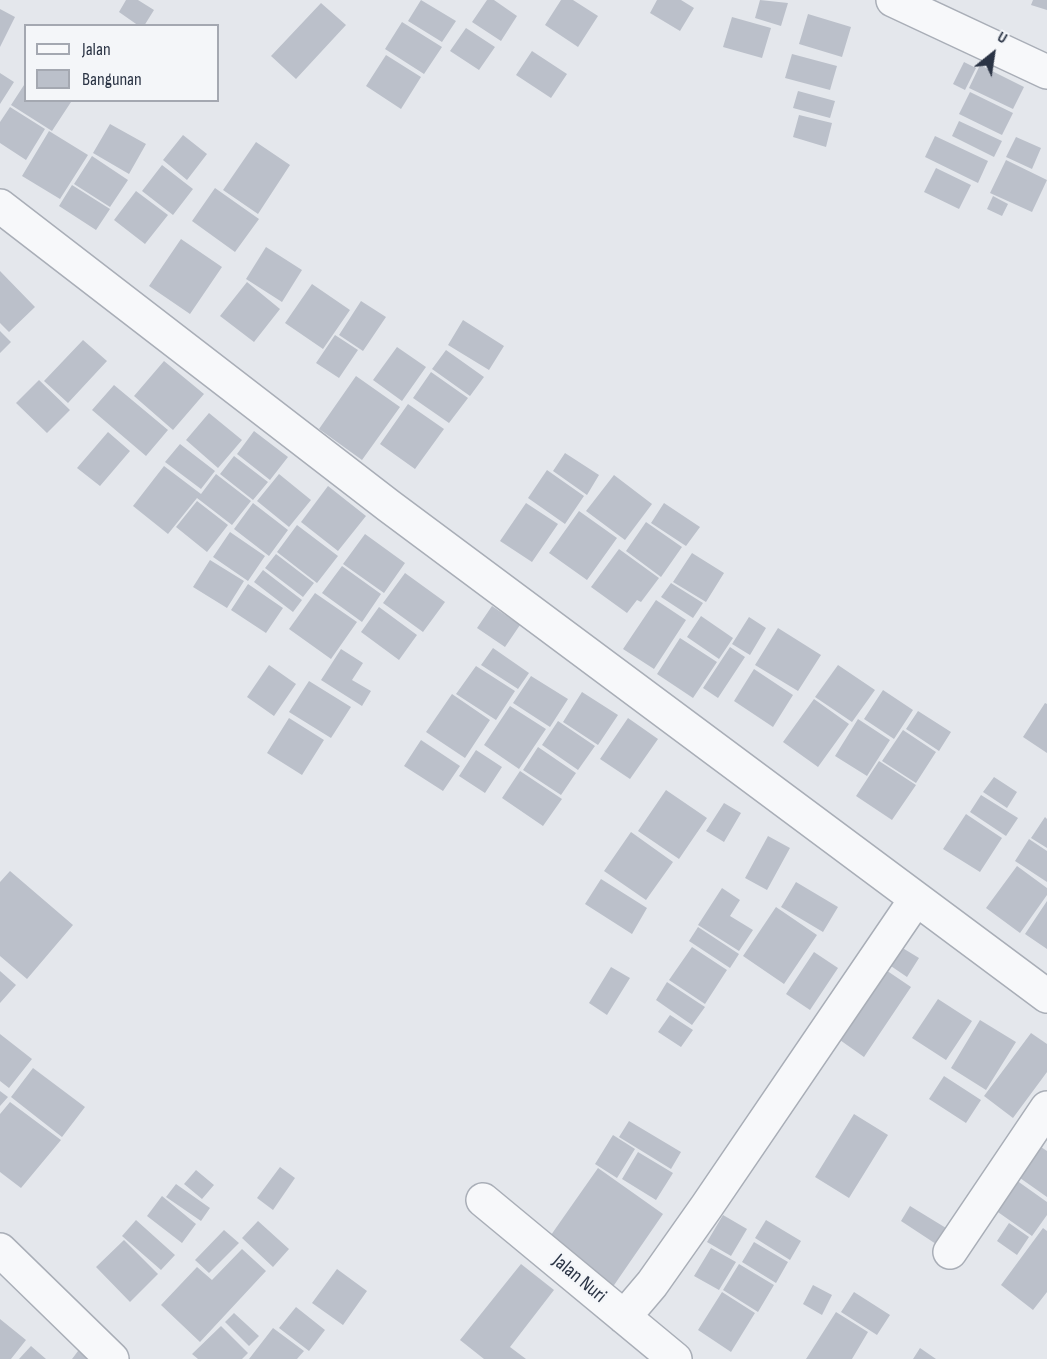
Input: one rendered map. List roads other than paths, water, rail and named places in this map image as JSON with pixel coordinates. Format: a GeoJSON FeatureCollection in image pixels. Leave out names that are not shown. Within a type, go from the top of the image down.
{"type":"FeatureCollection","features":[{"type":"Feature","properties":{"kind":"street"},"geometry":{"type":"LineString","coordinates":[[893,0],[1047,72]]}},
{"type":"Feature","properties":{"kind":"street"},"geometry":{"type":"LineString","coordinates":[[0,206],[389,506],[1047,996]]}},
{"type":"Feature","properties":{"kind":"street"},"geometry":{"type":"LineString","coordinates":[[624,1317],[652,1284],[700,1216],[916,899]]}},
{"type":"Feature","properties":{"kind":"street"},"geometry":{"type":"LineString","coordinates":[[950,1252],[1047,1108]]}},
{"type":"Feature","properties":{"kind":"street","name":"Jalan Nuri"},"geometry":{"type":"LineString","coordinates":[[483,1200],[675,1359]]}},
{"type":"Feature","properties":{"kind":"street"},"geometry":{"type":"LineString","coordinates":[[0,1250],[112,1359]]}}]}
